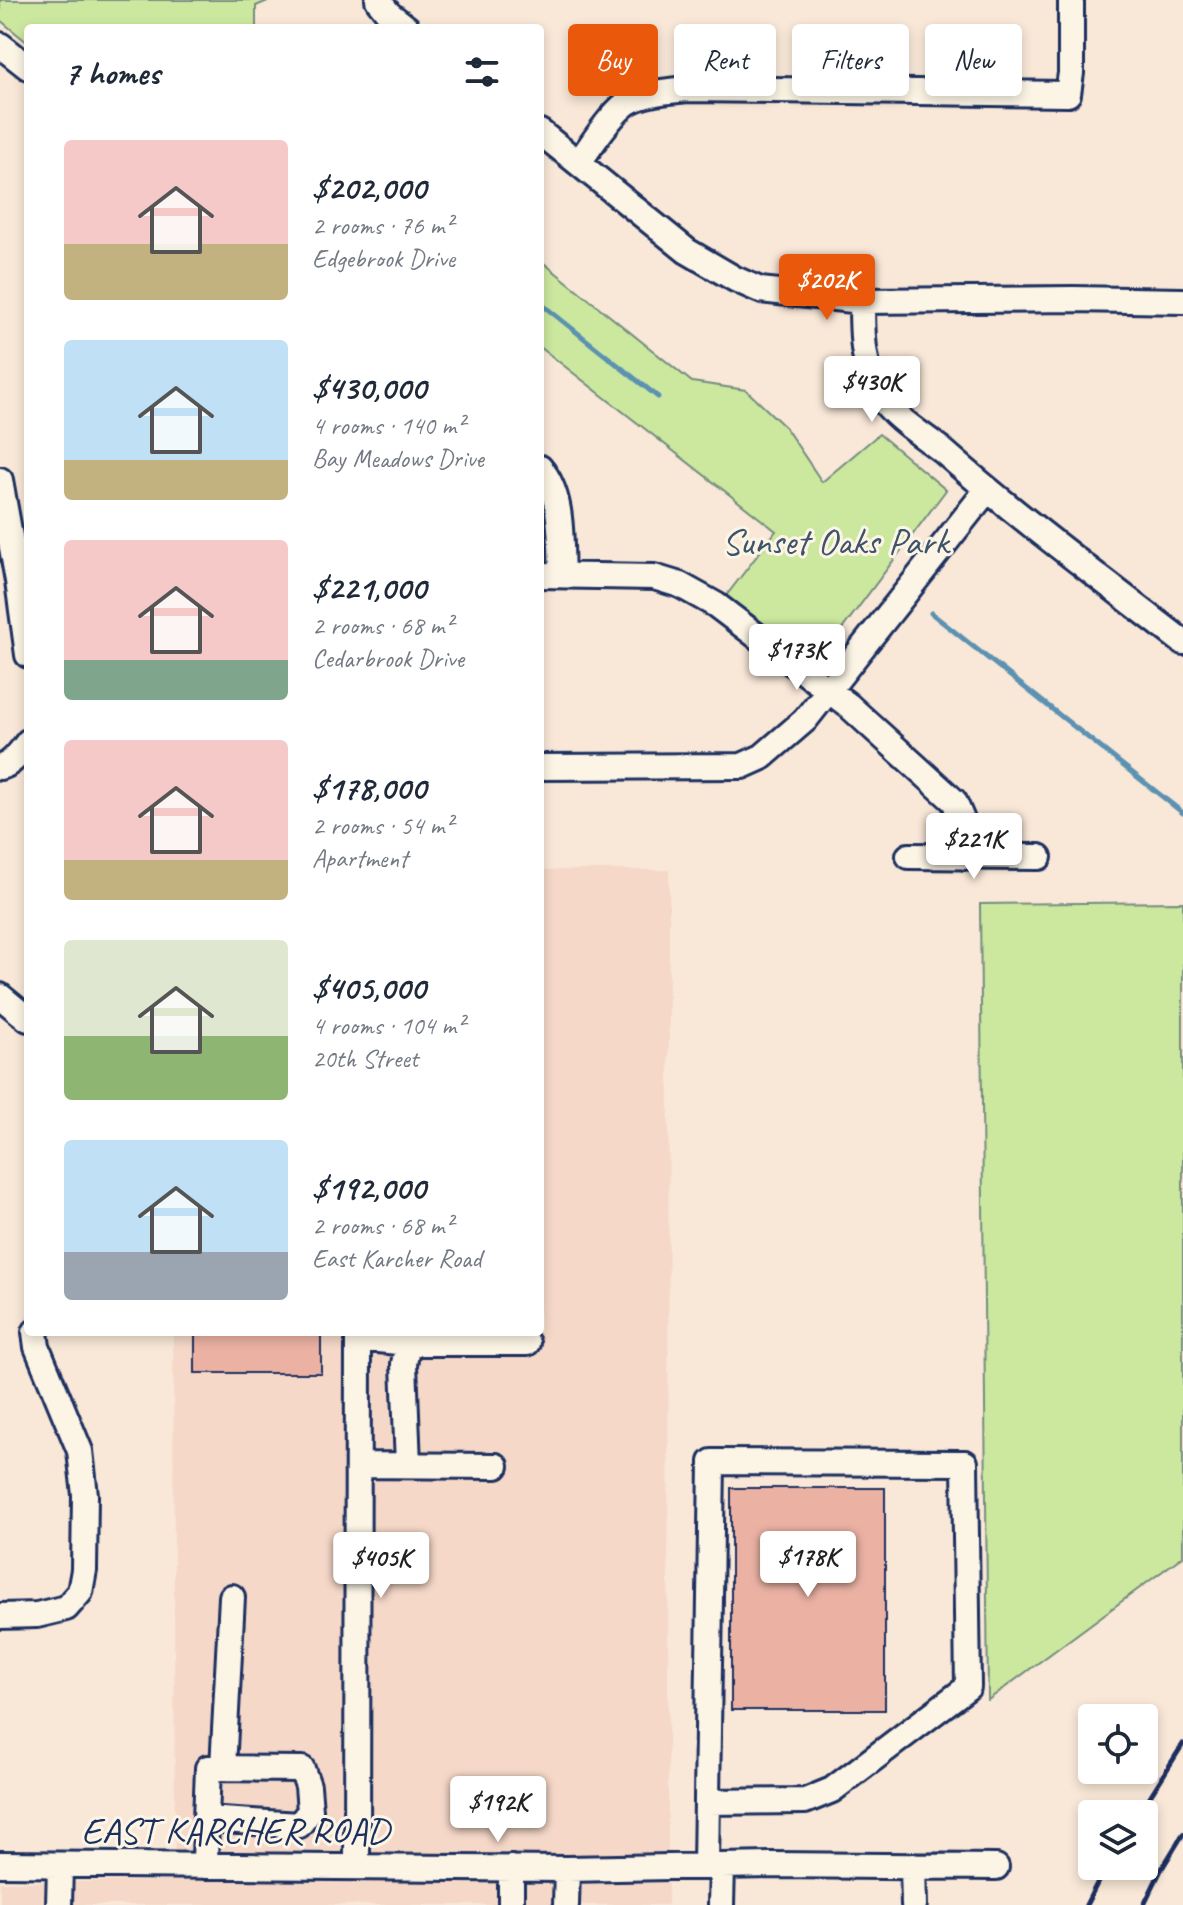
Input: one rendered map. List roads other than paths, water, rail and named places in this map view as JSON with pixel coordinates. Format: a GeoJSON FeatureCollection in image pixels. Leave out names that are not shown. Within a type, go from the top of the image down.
{"type":"FeatureCollection","features":[{"type":"Feature","properties":{"kind":"street"},"geometry":{"type":"LineString","coordinates":[[378,0],[402,24]]}},
{"type":"Feature","properties":{"kind":"street"},"geometry":{"type":"LineString","coordinates":[[579,162],[602,130],[629,101],[657,92],[688,89],[1068,94],[1071,0]]}},
{"type":"Feature","properties":{"kind":"street"},"geometry":{"type":"LineString","coordinates":[[0,45],[24,64]]}},
{"type":"Feature","properties":{"kind":"street"},"geometry":{"type":"LineString","coordinates":[[544,135],[687,251],[760,290],[862,301],[1183,301]]}},
{"type":"Feature","properties":{"kind":"street"},"geometry":{"type":"LineString","coordinates":[[862,301],[862,330],[868,368],[878,393],[893,413],[1183,642]]}},
{"type":"Feature","properties":{"kind":"street"},"geometry":{"type":"LineString","coordinates":[[544,475],[558,506],[551,575],[654,577],[680,585],[716,605],[848,705],[954,801],[962,820],[964,857]]}},
{"type":"Feature","properties":{"kind":"street"},"geometry":{"type":"LineString","coordinates":[[0,480],[23,581]]}},
{"type":"Feature","properties":{"kind":"street"},"geometry":{"type":"LineString","coordinates":[[544,767],[742,766],[762,757],[805,720],[987,490]]}},
{"type":"Feature","properties":{"kind":"street"},"geometry":{"type":"LineString","coordinates":[[0,767],[5,767],[24,747]]}},
{"type":"Feature","properties":{"kind":"street"},"geometry":{"type":"LineString","coordinates":[[909,856],[1039,857]]}},
{"type":"Feature","properties":{"kind":"street"},"geometry":{"type":"LineString","coordinates":[[0,996],[24,1011]]}},
{"type":"Feature","properties":{"kind":"street"},"geometry":{"type":"LineString","coordinates":[[0,1616],[37,1615],[66,1608],[80,1592],[84,1570],[85,1495],[80,1451],[37,1347],[36,1336]]}},
{"type":"Feature","properties":{"kind":"street"},"geometry":{"type":"LineString","coordinates":[[357,1867],[358,1336]]}},
{"type":"Feature","properties":{"kind":"street"},"geometry":{"type":"LineString","coordinates":[[364,1336],[408,1343],[527,1343]]}},
{"type":"Feature","properties":{"kind":"street"},"geometry":{"type":"LineString","coordinates":[[408,1343],[404,1364],[408,1465]]}},
{"type":"Feature","properties":{"kind":"street"},"geometry":{"type":"LineString","coordinates":[[707,1802],[805,1801],[832,1790],[968,1687],[965,1463],[712,1462],[707,1802],[721,1905]]}},
{"type":"Feature","properties":{"kind":"street"},"geometry":{"type":"LineString","coordinates":[[358,1465],[496,1466]]}},
{"type":"Feature","properties":{"kind":"street"},"geometry":{"type":"LineString","coordinates":[[223,1768],[232,1597]]}},
{"type":"Feature","properties":{"kind":"street"},"geometry":{"type":"LineString","coordinates":[[205,1866],[206,1819],[208,1768],[302,1769],[308,1786],[310,1811],[299,1825],[206,1819]]}},
{"type":"Feature","properties":{"kind":"street","name":"EAST KARCHER ROAD"},"geometry":{"type":"LineString","coordinates":[[0,1864],[567,1869],[996,1867]]}},
{"type":"Feature","properties":{"kind":"street"},"geometry":{"type":"LineString","coordinates":[[59,1905],[60,1865]]}},
{"type":"Feature","properties":{"kind":"street"},"geometry":{"type":"LineString","coordinates":[[913,1866],[914,1905]]}},
{"type":"Feature","properties":{"kind":"street"},"geometry":{"type":"LineString","coordinates":[[511,1868],[511,1905]]}},
{"type":"Feature","properties":{"kind":"street"},"geometry":{"type":"LineString","coordinates":[[566,1905],[567,1869]]}},
{"type":"Feature","properties":{"kind":"waterway"},"geometry":{"type":"LineString","coordinates":[[544,306],[658,397]]}},
{"type":"Feature","properties":{"kind":"waterway"},"geometry":{"type":"LineString","coordinates":[[931,613],[1183,813]]}},
{"type":"Feature","properties":{"kind":"railway"},"geometry":{"type":"LineString","coordinates":[[1148,1800],[1183,1744]]}},
{"type":"Feature","properties":{"kind":"railway"},"geometry":{"type":"LineString","coordinates":[[1144,1905],[1183,1834]]}},
{"type":"Feature","properties":{"kind":"railway"},"geometry":{"type":"LineString","coordinates":[[1086,1905],[1099,1880]]}},
{"type":"Feature","properties":{"kind":"park label","name":"Sunset Oaks Park"},"geometry":{"type":"Point","coordinates":[835,541]}}]}
